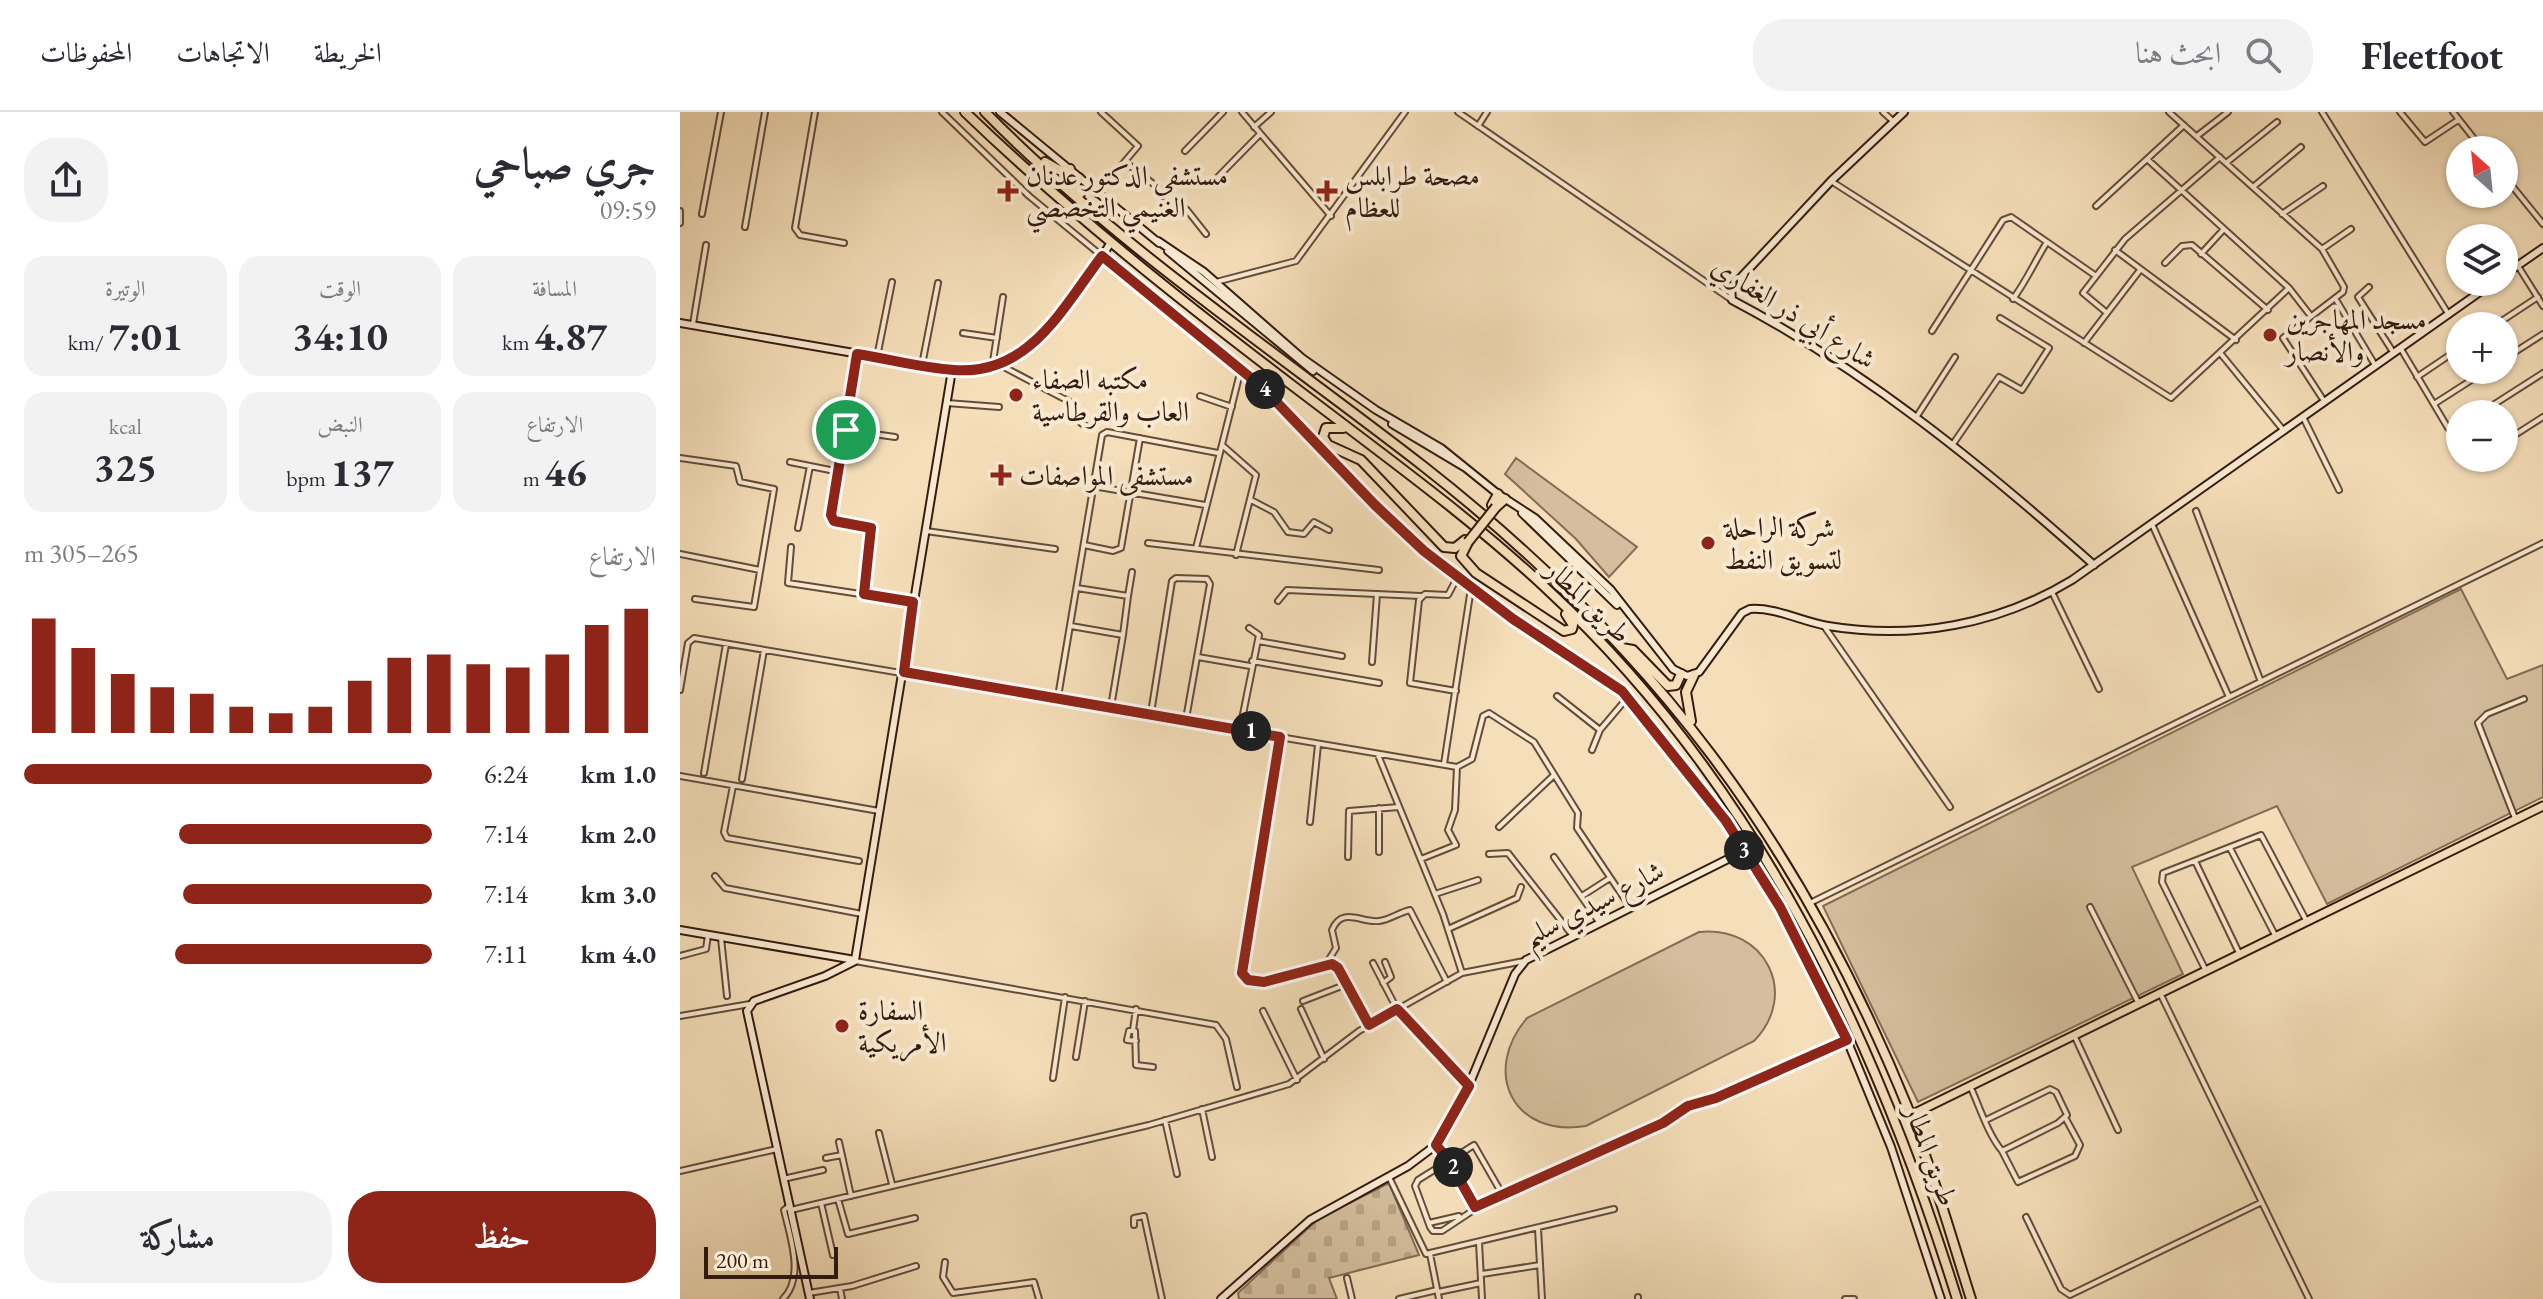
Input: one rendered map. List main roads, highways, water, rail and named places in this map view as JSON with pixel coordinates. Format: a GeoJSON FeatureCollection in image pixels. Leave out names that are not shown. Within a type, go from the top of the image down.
{"type":"FeatureCollection","features":[{"type":"Feature","properties":{"kind":"highway","name":"طريق المطار"},"geometry":{"type":"LineString","coordinates":[[965,112],[1111,242],[1513,558],[1593,634],[1656,702],[1759,844],[1831,973],[1883,1085],[1957,1299]]}},
{"type":"Feature","properties":{"kind":"highway","name":"طريق المطار"},"geometry":{"type":"LineString","coordinates":[[985,112],[1091,207],[1493,524],[1566,588],[1692,726],[1761,822],[1810,903],[1846,972],[1911,1115],[1971,1299]]}},
{"type":"Feature","properties":{"kind":"highway"},"geometry":{"type":"LineString","coordinates":[[1018,143],[1056,169],[1070,169]]}},
{"type":"Feature","properties":{"kind":"highway"},"geometry":{"type":"LineString","coordinates":[[1079,178],[1076,188],[1091,207]]}},
{"type":"Feature","properties":{"kind":"highway"},"geometry":{"type":"LineString","coordinates":[[1355,433],[1335,425],[1326,428],[1323,437],[1330,451],[1361,460],[1444,547],[1455,548],[1466,541]]}},
{"type":"Feature","properties":{"kind":"highway"},"geometry":{"type":"LineString","coordinates":[[1505,499],[1494,506],[1466,541],[1461,554],[1468,566],[1559,629],[1572,629],[1570,617],[1513,558]]}},
{"type":"Feature","properties":{"kind":"highway"},"geometry":{"type":"LineString","coordinates":[[1622,648],[1633,650],[1668,686],[1676,685],[1681,674]]}},
{"type":"Feature","properties":{"kind":"highway"},"geometry":{"type":"LineString","coordinates":[[1692,726],[1686,692],[1694,675]]}},
{"type":"Feature","properties":{"kind":"main road"},"geometry":{"type":"LineString","coordinates":[[1911,1115],[2543,806]]}},
{"type":"Feature","properties":{"kind":"place","name":"مستشفي الدكتور عدنان الغنيمي التخصصي"},"geometry":{"type":"Point","coordinates":[1008,191]}},
{"type":"Feature","properties":{"kind":"place","name":"مصحة طرابلس للعظام"},"geometry":{"type":"Point","coordinates":[1327,191]}},
{"type":"Feature","properties":{"kind":"place","name":"مسجد المهاجرين والأنصار"},"geometry":{"type":"Point","coordinates":[2270,335]}},
{"type":"Feature","properties":{"kind":"place","name":"مكتبه الصفاء العاب والقرطاسية"},"geometry":{"type":"Point","coordinates":[1016,395]}},
{"type":"Feature","properties":{"kind":"place","name":"مستشفى المواصفات"},"geometry":{"type":"Point","coordinates":[1001,475]}},
{"type":"Feature","properties":{"kind":"place","name":"شركة الراحلة لتسويق النفط"},"geometry":{"type":"Point","coordinates":[1708,543]}},
{"type":"Feature","properties":{"kind":"place","name":"السفارة الأمريكية"},"geometry":{"type":"Point","coordinates":[842,1026]}}]}
